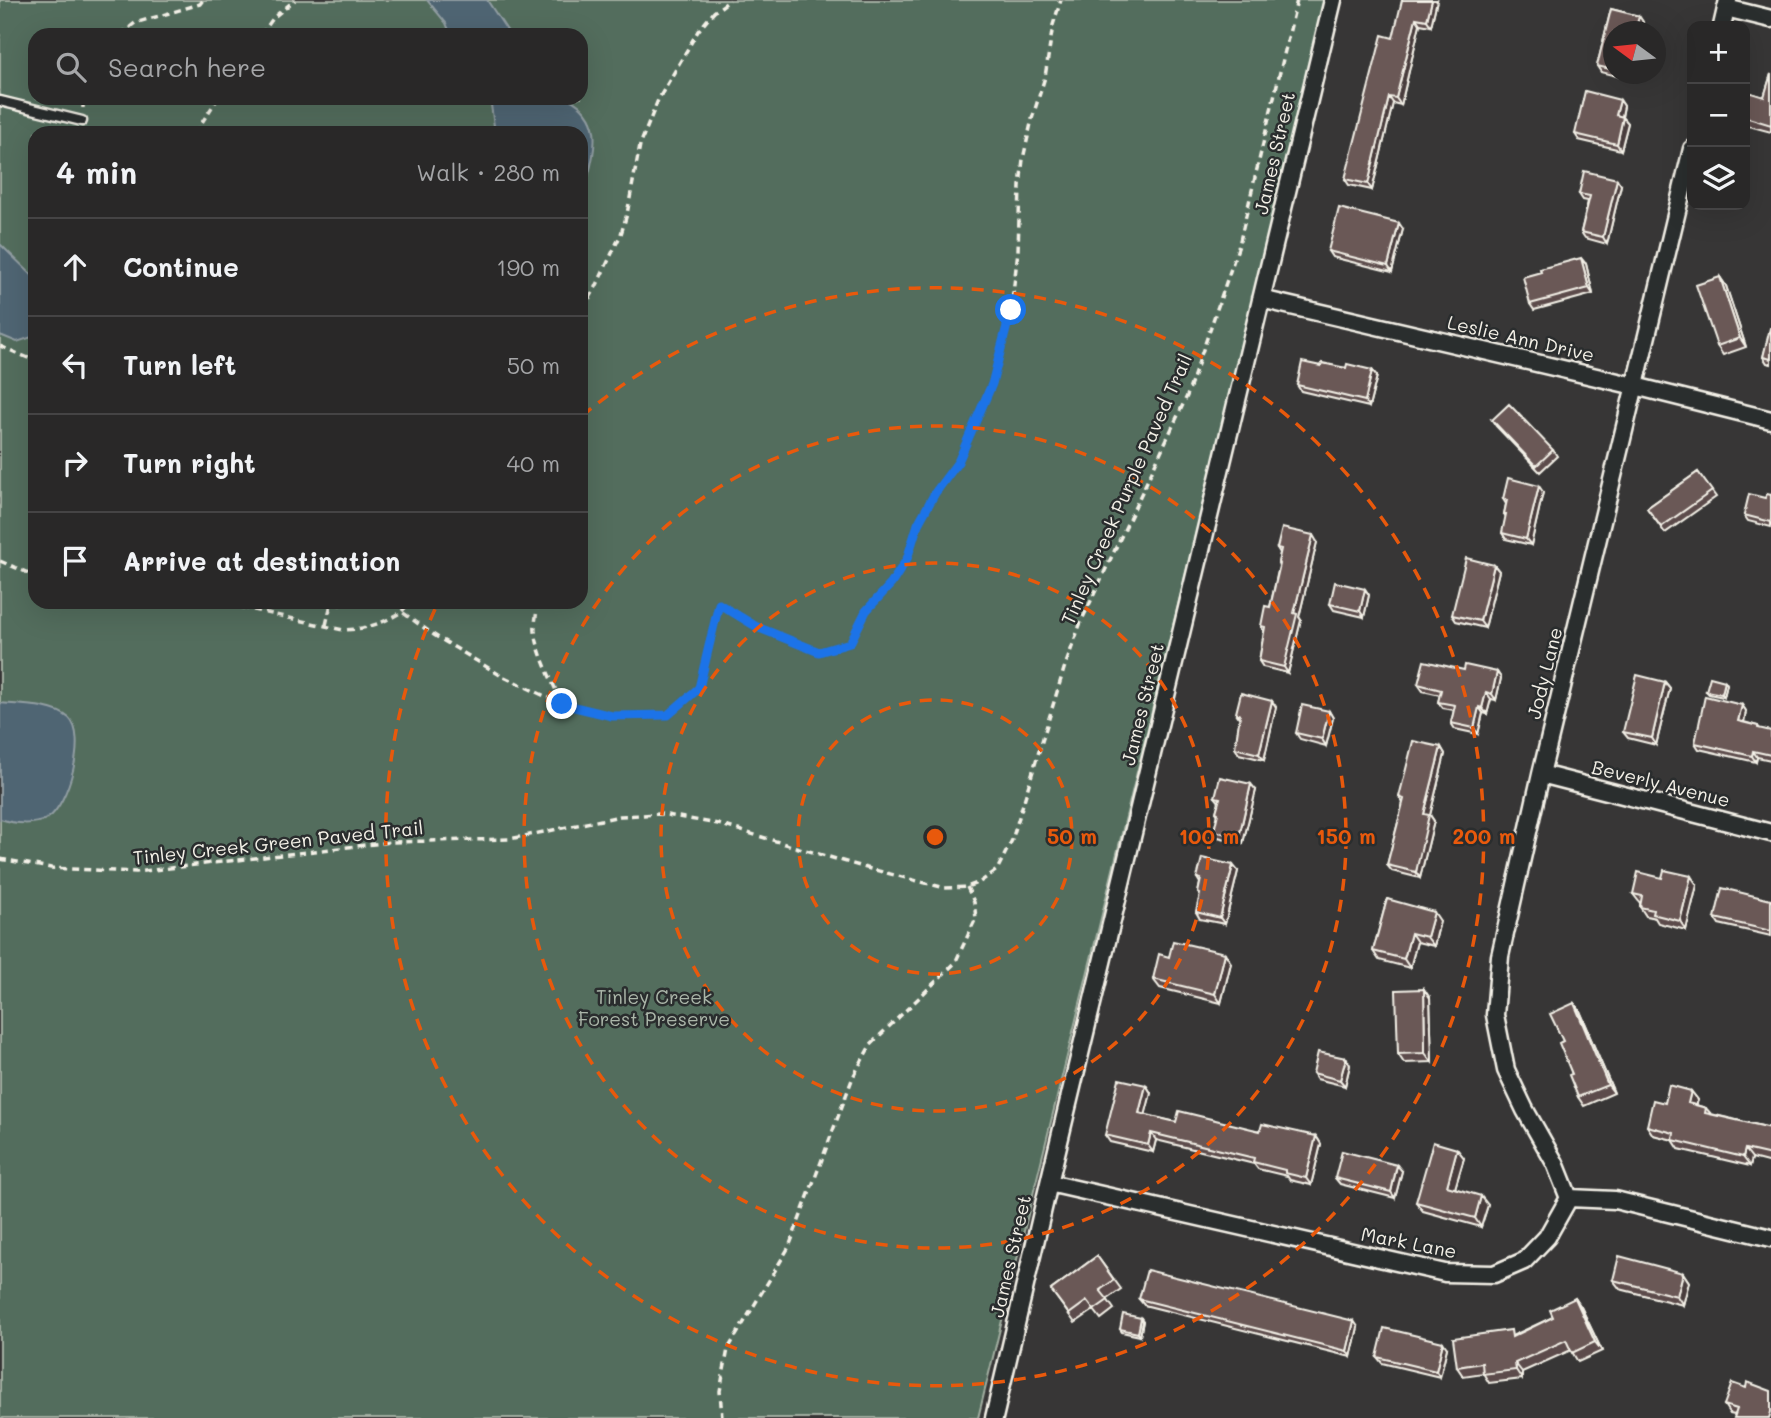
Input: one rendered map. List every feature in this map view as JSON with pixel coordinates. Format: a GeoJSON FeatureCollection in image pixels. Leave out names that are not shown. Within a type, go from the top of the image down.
{"type":"FeatureCollection","features":[{"type":"Feature","properties":{"kind":"street","name":"James Street"},"geometry":{"type":"LineString","coordinates":[[994,1418],[1332,0]]}},
{"type":"Feature","properties":{"kind":"street"},"geometry":{"type":"LineString","coordinates":[[1727,4],[1771,19]]}},
{"type":"Feature","properties":{"kind":"street","name":"Jody Lane"},"geometry":{"type":"LineString","coordinates":[[1569,1198],[1555,1163],[1506,1070],[1495,1015],[1500,956],[1541,774],[1687,170]]}},
{"type":"Feature","properties":{"kind":"street","name":"Leslie Ann Drive"},"geometry":{"type":"LineString","coordinates":[[1261,299],[1771,420]]}},
{"type":"Feature","properties":{"kind":"street","name":"Beverly Avenue"},"geometry":{"type":"LineString","coordinates":[[1541,774],[1771,833]]}},
{"type":"Feature","properties":{"kind":"street","name":"Mark Lane"},"geometry":{"type":"LineString","coordinates":[[1049,1183],[1445,1273],[1494,1274],[1524,1261],[1547,1237],[1569,1198]]}},
{"type":"Feature","properties":{"kind":"street"},"geometry":{"type":"LineString","coordinates":[[1569,1198],[1615,1200],[1771,1238]]}},
{"type":"Feature","properties":{"kind":"lane"},"geometry":{"type":"LineString","coordinates":[[0,102],[82,121]]}},
{"type":"Feature","properties":{"kind":"path"},"geometry":{"type":"LineString","coordinates":[[129,28],[135,23],[200,4],[203,0]]}},
{"type":"Feature","properties":{"kind":"path"},"geometry":{"type":"LineString","coordinates":[[266,28],[274,17],[295,0]]}},
{"type":"Feature","properties":{"kind":"path"},"geometry":{"type":"LineString","coordinates":[[588,301],[621,234],[640,145],[658,100],[698,31],[714,12],[730,0]]}},
{"type":"Feature","properties":{"kind":"path"},"geometry":{"type":"LineString","coordinates":[[402,612],[433,635],[500,675],[562,704],[612,716],[668,715],[699,688],[719,604],[757,627],[819,652],[850,643],[866,611],[891,584],[907,559],[918,524],[935,493],[958,462],[992,384],[1011,310],[1018,251],[1023,159],[1031,119],[1045,77],[1060,0]]}},
{"type":"Feature","properties":{"kind":"path","name":"Tinley Creek Purple Paved Trail"},"geometry":{"type":"LineString","coordinates":[[967,887],[997,870],[1012,840],[1081,622],[1187,396],[1239,245],[1297,0]]}},
{"type":"Feature","properties":{"kind":"path"},"geometry":{"type":"LineString","coordinates":[[200,126],[213,105]]}},
{"type":"Feature","properties":{"kind":"path"},"geometry":{"type":"LineString","coordinates":[[0,346],[28,358]]}},
{"type":"Feature","properties":{"kind":"path"},"geometry":{"type":"LineString","coordinates":[[0,561],[28,573]]}},
{"type":"Feature","properties":{"kind":"path"},"geometry":{"type":"LineString","coordinates":[[251,609],[343,630],[382,624],[404,609]]}},
{"type":"Feature","properties":{"kind":"path"},"geometry":{"type":"LineString","coordinates":[[326,625],[328,609]]}},
{"type":"Feature","properties":{"kind":"path"},"geometry":{"type":"LineString","coordinates":[[536,609],[535,629],[541,652],[562,704]]}},
{"type":"Feature","properties":{"kind":"path","name":"Tinley Creek Green Paved Trail"},"geometry":{"type":"LineString","coordinates":[[0,859],[51,868],[136,872],[391,842],[509,839],[620,816],[661,814],[718,824],[945,888],[967,887]]}},
{"type":"Feature","properties":{"kind":"path"},"geometry":{"type":"LineString","coordinates":[[722,1418],[720,1391],[728,1349],[789,1247],[853,1077],[871,1044],[955,963],[976,918],[974,902],[967,887]]}},
{"type":"Feature","properties":{"kind":"green space","name":"Tinley Creek Forest Preserve"},"geometry":{"type":"Polygon","coordinates":[[[0,0],[1327,0],[978,1418],[0,1418],[0,0]]]}},
{"type":"Feature","properties":{"kind":"water"},"geometry":{"type":"Polygon","coordinates":[[[427,0],[487,0],[505,28],[448,28],[427,0]]]}},
{"type":"Feature","properties":{"kind":"water"},"geometry":{"type":"Polygon","coordinates":[[[491,105],[579,105],[592,122],[594,132],[595,143],[588,177],[588,126],[494,126],[491,105]]]}},
{"type":"Feature","properties":{"kind":"water"},"geometry":{"type":"Polygon","coordinates":[[[0,244],[28,271],[28,338],[17,342],[0,335],[0,244]]]}},
{"type":"Feature","properties":{"kind":"water"},"geometry":{"type":"Polygon","coordinates":[[[0,703],[54,710],[69,718],[74,727],[77,739],[73,770],[55,811],[43,821],[24,823],[0,819],[0,703]]]}},
{"type":"Feature","properties":{"kind":"building"},"geometry":{"type":"Polygon","coordinates":[[[1402,0],[1432,0],[1427,20],[1416,18],[1396,98],[1389,97],[1368,184],[1345,179],[1382,35],[1393,38],[1402,0]]]}},
{"type":"Feature","properties":{"kind":"building"},"geometry":{"type":"Polygon","coordinates":[[[1611,9],[1639,16],[1638,21],[1608,21],[1611,9]]]}},
{"type":"Feature","properties":{"kind":"building"},"geometry":{"type":"Polygon","coordinates":[[[1603,42],[1603,67],[1597,66],[1603,42]]]}},
{"type":"Feature","properties":{"kind":"building"},"geometry":{"type":"Polygon","coordinates":[[[1771,74],[1771,125],[1750,119],[1750,93],[1764,97],[1771,74]]]}},
{"type":"Feature","properties":{"kind":"building"},"geometry":{"type":"Polygon","coordinates":[[[1585,91],[1620,100],[1616,115],[1623,117],[1617,144],[1575,134],[1585,91]]]}},
{"type":"Feature","properties":{"kind":"building"},"geometry":{"type":"Polygon","coordinates":[[[1584,171],[1617,179],[1603,237],[1581,232],[1590,196],[1579,194],[1584,171]]]}},
{"type":"Feature","properties":{"kind":"building"},"geometry":{"type":"Polygon","coordinates":[[[1339,208],[1399,223],[1388,266],[1328,251],[1339,208]]]}},
{"type":"Feature","properties":{"kind":"building"},"geometry":{"type":"Polygon","coordinates":[[[1581,258],[1589,288],[1530,304],[1523,277],[1541,272],[1540,269],[1581,258]]]}},
{"type":"Feature","properties":{"kind":"building"},"geometry":{"type":"Polygon","coordinates":[[[1720,277],[1740,338],[1717,346],[1696,285],[1720,277]]]}},
{"type":"Feature","properties":{"kind":"building"},"geometry":{"type":"Polygon","coordinates":[[[1771,328],[1771,359],[1763,357],[1771,328]]]}},
{"type":"Feature","properties":{"kind":"building"},"geometry":{"type":"Polygon","coordinates":[[[1302,362],[1346,368],[1347,364],[1372,370],[1365,401],[1297,385],[1302,362]]]}},
{"type":"Feature","properties":{"kind":"building"},"geometry":{"type":"Polygon","coordinates":[[[1509,404],[1553,450],[1536,466],[1492,420],[1509,404]]]}},
{"type":"Feature","properties":{"kind":"building"},"geometry":{"type":"Polygon","coordinates":[[[1698,472],[1712,491],[1661,527],[1647,508],[1698,472]]]}},
{"type":"Feature","properties":{"kind":"building"},"geometry":{"type":"Polygon","coordinates":[[[1508,478],[1539,486],[1526,539],[1502,533],[1507,500],[1503,499],[1508,478]]]}},
{"type":"Feature","properties":{"kind":"building"},"geometry":{"type":"Polygon","coordinates":[[[1749,494],[1765,498],[1767,494],[1771,495],[1771,522],[1744,515],[1749,494]]]}},
{"type":"Feature","properties":{"kind":"building"},"geometry":{"type":"Polygon","coordinates":[[[1282,528],[1313,535],[1284,667],[1259,661],[1265,627],[1261,626],[1265,606],[1270,607],[1280,564],[1281,549],[1277,548],[1282,528]]]}},
{"type":"Feature","properties":{"kind":"building"},"geometry":{"type":"Polygon","coordinates":[[[1466,558],[1494,565],[1480,621],[1452,615],[1466,558]]]}},
{"type":"Feature","properties":{"kind":"building"},"geometry":{"type":"Polygon","coordinates":[[[1335,582],[1365,589],[1360,611],[1330,604],[1335,582]]]}},
{"type":"Feature","properties":{"kind":"building"},"geometry":{"type":"Polygon","coordinates":[[[1424,661],[1464,670],[1465,665],[1497,672],[1492,694],[1486,692],[1474,728],[1451,723],[1455,705],[1438,702],[1441,690],[1418,684],[1424,661]]]}},
{"type":"Feature","properties":{"kind":"building"},"geometry":{"type":"Polygon","coordinates":[[[1637,675],[1665,682],[1652,738],[1623,732],[1637,675]]]}},
{"type":"Feature","properties":{"kind":"building"},"geometry":{"type":"Polygon","coordinates":[[[1710,677],[1725,681],[1722,694],[1706,691],[1710,677]]]}},
{"type":"Feature","properties":{"kind":"building"},"geometry":{"type":"Polygon","coordinates":[[[1241,693],[1272,701],[1259,754],[1235,748],[1240,715],[1236,713],[1241,693]]]}},
{"type":"Feature","properties":{"kind":"building"},"geometry":{"type":"Polygon","coordinates":[[[1705,696],[1742,705],[1738,721],[1771,731],[1771,755],[1753,751],[1752,756],[1695,743],[1705,696]]]}},
{"type":"Feature","properties":{"kind":"building"},"geometry":{"type":"Polygon","coordinates":[[[1302,705],[1329,711],[1322,739],[1296,733],[1302,705]]]}},
{"type":"Feature","properties":{"kind":"building"},"geometry":{"type":"Polygon","coordinates":[[[1413,741],[1441,747],[1424,814],[1429,815],[1416,872],[1387,865],[1404,799],[1399,797],[1413,741]]]}},
{"type":"Feature","properties":{"kind":"building"},"geometry":{"type":"Polygon","coordinates":[[[1220,777],[1251,784],[1239,837],[1214,831],[1220,798],[1215,797],[1220,777]]]}},
{"type":"Feature","properties":{"kind":"building"},"geometry":{"type":"Polygon","coordinates":[[[1202,858],[1233,865],[1220,918],[1196,912],[1201,879],[1197,878],[1202,858]]]}},
{"type":"Feature","properties":{"kind":"building"},"geometry":{"type":"Polygon","coordinates":[[[1664,870],[1691,876],[1680,921],[1652,914],[1653,910],[1640,907],[1642,896],[1633,894],[1638,872],[1662,878],[1664,870]]]}},
{"type":"Feature","properties":{"kind":"building"},"geometry":{"type":"Polygon","coordinates":[[[1722,888],[1771,900],[1771,931],[1715,918],[1722,888]]]}},
{"type":"Feature","properties":{"kind":"building"},"geometry":{"type":"Polygon","coordinates":[[[1387,899],[1434,912],[1427,937],[1411,933],[1404,959],[1373,951],[1387,899]]]}},
{"type":"Feature","properties":{"kind":"building"},"geometry":{"type":"Polygon","coordinates":[[[1173,941],[1225,953],[1215,994],[1153,979],[1159,954],[1169,957],[1173,941]]]}},
{"type":"Feature","properties":{"kind":"building"},"geometry":{"type":"Polygon","coordinates":[[[1424,989],[1425,1053],[1398,1054],[1396,990],[1424,989]]]}},
{"type":"Feature","properties":{"kind":"building"},"geometry":{"type":"Polygon","coordinates":[[[1574,1003],[1608,1085],[1578,1097],[1559,1043],[1563,1041],[1550,1014],[1574,1003]]]}},
{"type":"Feature","properties":{"kind":"building"},"geometry":{"type":"Polygon","coordinates":[[[1318,1052],[1346,1058],[1340,1080],[1313,1073],[1318,1052]]]}},
{"type":"Feature","properties":{"kind":"building"},"geometry":{"type":"Polygon","coordinates":[[[1119,1079],[1146,1085],[1139,1113],[1176,1122],[1179,1111],[1260,1131],[1262,1124],[1316,1136],[1306,1178],[1253,1162],[1254,1158],[1151,1133],[1148,1145],[1105,1135],[1119,1079]]]}},
{"type":"Feature","properties":{"kind":"building"},"geometry":{"type":"Polygon","coordinates":[[[1669,1085],[1691,1091],[1688,1103],[1706,1108],[1705,1113],[1771,1128],[1771,1155],[1745,1149],[1743,1157],[1673,1140],[1674,1133],[1647,1126],[1653,1100],[1665,1103],[1669,1085]]]}},
{"type":"Feature","properties":{"kind":"building"},"geometry":{"type":"Polygon","coordinates":[[[1433,1142],[1457,1149],[1447,1186],[1481,1196],[1475,1218],[1416,1202],[1433,1142]]]}},
{"type":"Feature","properties":{"kind":"building"},"geometry":{"type":"Polygon","coordinates":[[[1342,1151],[1397,1165],[1391,1192],[1335,1178],[1342,1151]]]}},
{"type":"Feature","properties":{"kind":"building"},"geometry":{"type":"Polygon","coordinates":[[[1097,1256],[1114,1280],[1100,1290],[1108,1300],[1094,1310],[1087,1301],[1069,1314],[1051,1290],[1097,1256]]]}},
{"type":"Feature","properties":{"kind":"building"},"geometry":{"type":"Polygon","coordinates":[[[1619,1256],[1683,1273],[1677,1296],[1613,1280],[1619,1256]]]}},
{"type":"Feature","properties":{"kind":"building"},"geometry":{"type":"Polygon","coordinates":[[[1147,1270],[1354,1321],[1347,1351],[1139,1299],[1147,1270]]]}},
{"type":"Feature","properties":{"kind":"building"},"geometry":{"type":"Polygon","coordinates":[[[1575,1298],[1595,1342],[1572,1353],[1566,1340],[1515,1363],[1516,1370],[1483,1374],[1482,1363],[1457,1367],[1453,1338],[1511,1330],[1512,1337],[1553,1317],[1550,1310],[1575,1298]]]}},
{"type":"Feature","properties":{"kind":"building"},"geometry":{"type":"Polygon","coordinates":[[[1123,1314],[1141,1318],[1138,1333],[1120,1329],[1123,1314]]]}},
{"type":"Feature","properties":{"kind":"building"},"geometry":{"type":"Polygon","coordinates":[[[1384,1328],[1443,1342],[1436,1371],[1377,1357],[1384,1328]]]}},
{"type":"Feature","properties":{"kind":"building"},"geometry":{"type":"Polygon","coordinates":[[[1747,1382],[1771,1391],[1769,1418],[1734,1418],[1737,1409],[1724,1405],[1732,1383],[1746,1388],[1747,1382]]]}},
{"type":"Feature","properties":{"kind":"route"},"geometry":{"type":"LineString","coordinates":[[562,704],[612,716],[668,715],[699,688],[719,604],[757,627],[819,652],[850,643],[866,611],[891,584],[907,559],[918,524],[935,493],[958,462],[992,384],[1011,310]]}}]}
